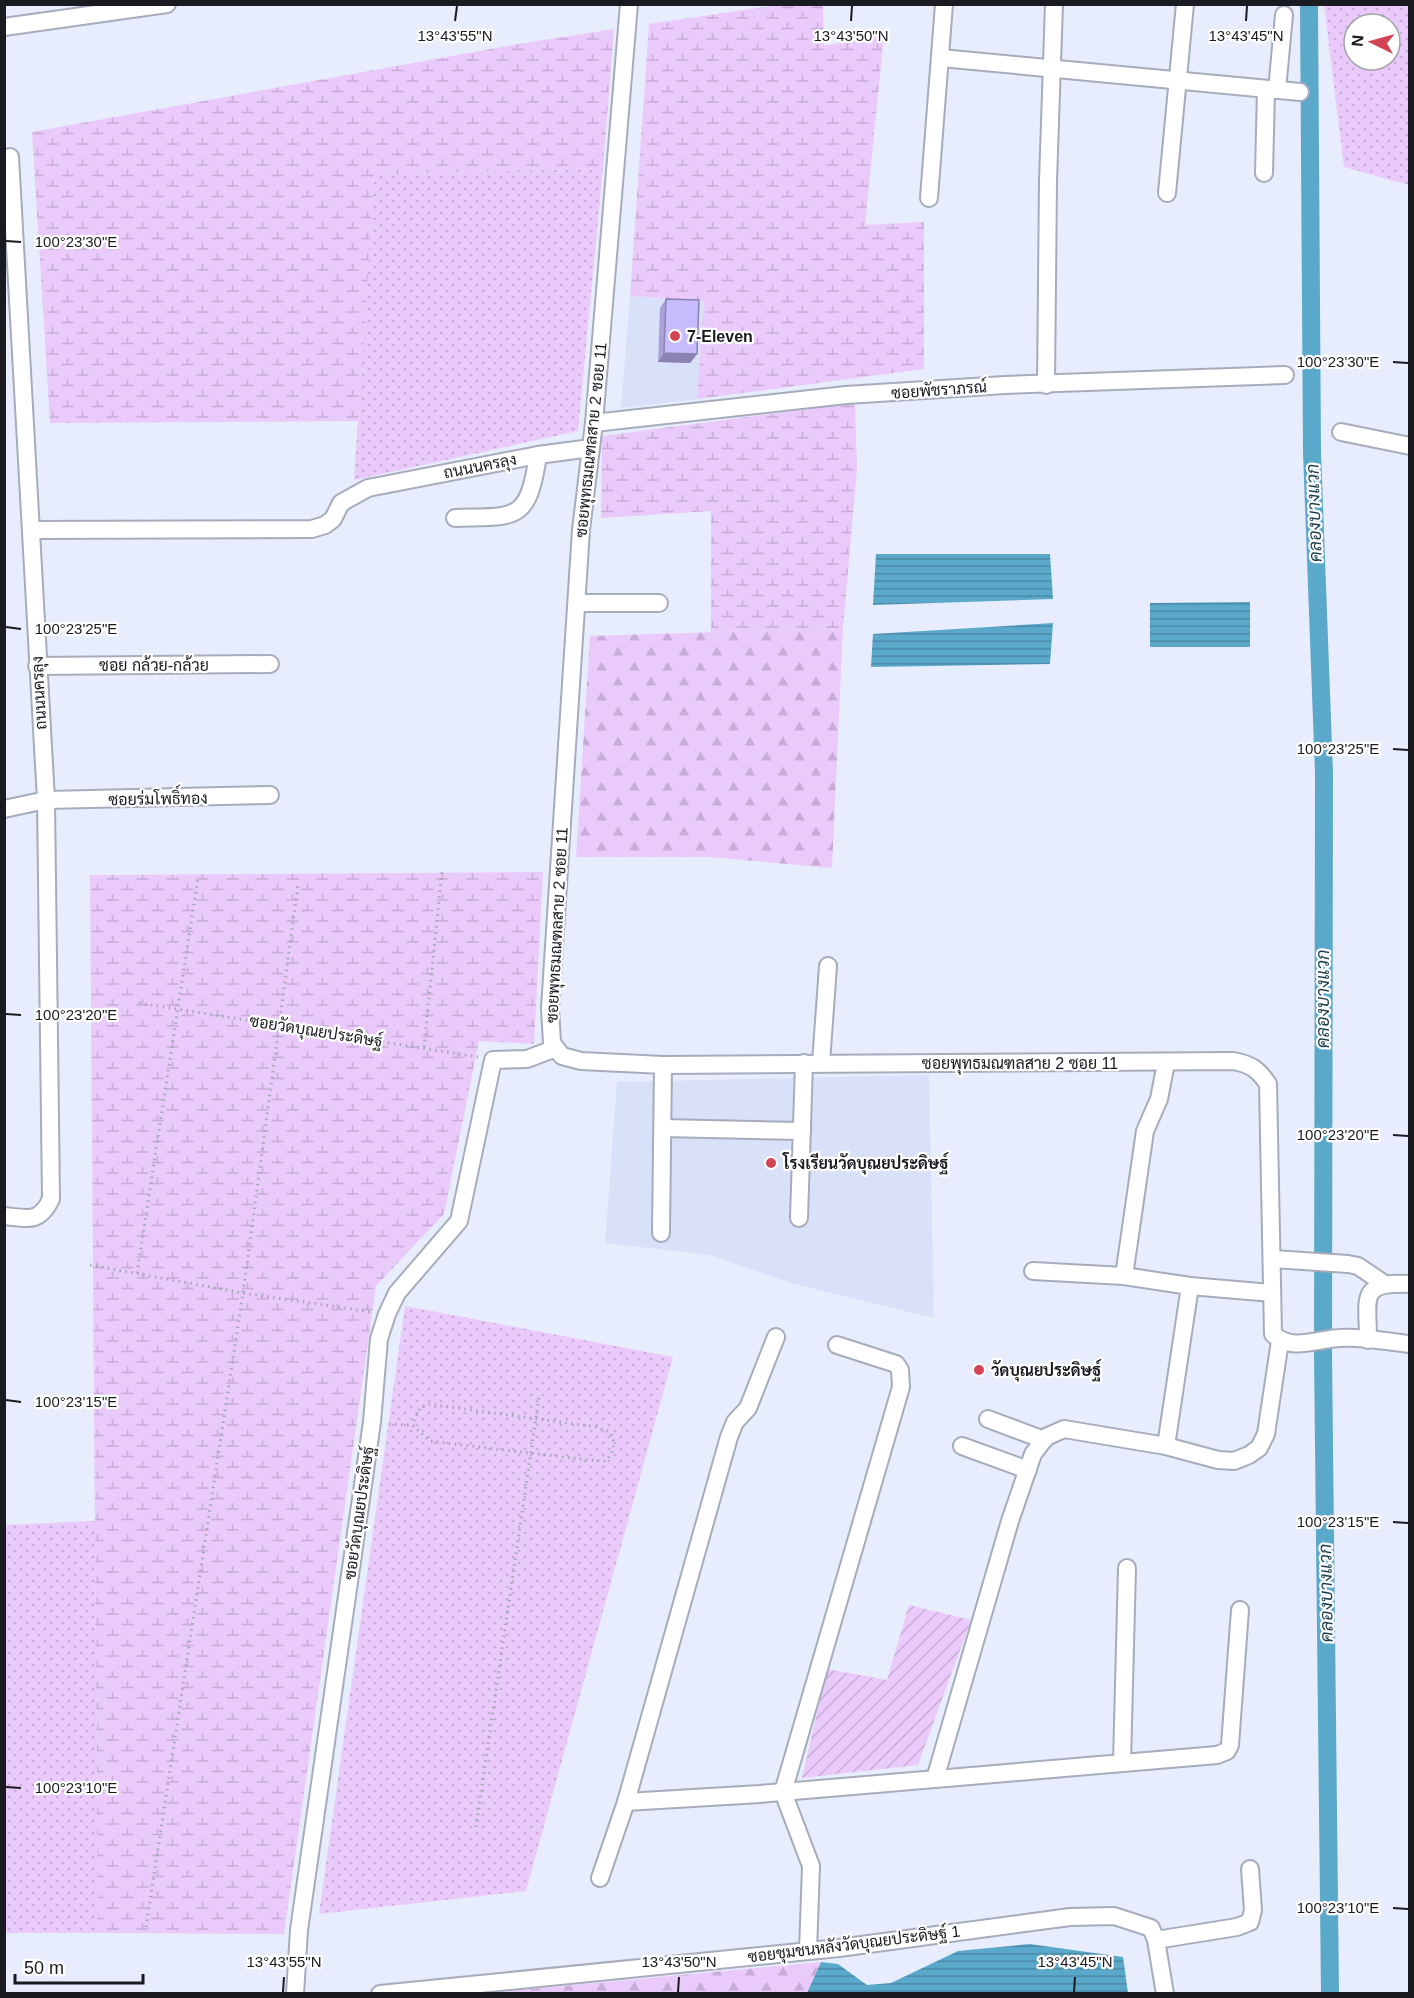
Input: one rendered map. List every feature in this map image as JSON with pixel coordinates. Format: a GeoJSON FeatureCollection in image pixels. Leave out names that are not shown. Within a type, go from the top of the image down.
{"type":"FeatureCollection","features":[{"type":"Feature","properties":{"kind":"street"},"geometry":{"type":"LineString","coordinates":[[4,27],[166,4]]}},
{"type":"Feature","properties":{"kind":"street","name":"ซอยพุทธมณฑลสาย 2 ซอย 11"},"geometry":{"type":"LineString","coordinates":[[629,4],[594,423],[581,530],[549,1008],[552,1042],[561,1056],[581,1061],[663,1065],[1166,1064],[1233,1061],[1250,1064],[1260,1071],[1268,1084],[1273,1334],[1280,1341]]}},
{"type":"Feature","properties":{"kind":"street"},"geometry":{"type":"LineString","coordinates":[[929,198],[944,4]]}},
{"type":"Feature","properties":{"kind":"street"},"geometry":{"type":"LineString","coordinates":[[1046,385],[1048,181],[1054,4]]}},
{"type":"Feature","properties":{"kind":"street"},"geometry":{"type":"LineString","coordinates":[[1167,193],[1185,4]]}},
{"type":"Feature","properties":{"kind":"street"},"geometry":{"type":"LineString","coordinates":[[1264,173],[1272,89],[1284,15]]}},
{"type":"Feature","properties":{"kind":"street"},"geometry":{"type":"LineString","coordinates":[[941,58],[1300,92]]}},
{"type":"Feature","properties":{"kind":"street"},"geometry":{"type":"LineString","coordinates":[[10,157],[31,530]]}},
{"type":"Feature","properties":{"kind":"street","name":"ซอยพัชราภรณ์"},"geometry":{"type":"LineString","coordinates":[[594,423],[846,395],[1285,375]]}},
{"type":"Feature","properties":{"kind":"street"},"geometry":{"type":"LineString","coordinates":[[1341,432],[1410,446]]}},
{"type":"Feature","properties":{"kind":"street","name":"ถนนนครลุง"},"geometry":{"type":"LineString","coordinates":[[4,1216],[33,1218],[39,1216],[51,1199],[46,800],[31,530],[312,529],[325,525],[333,519],[341,503],[368,488],[538,455],[591,448]]}},
{"type":"Feature","properties":{"kind":"street"},"geometry":{"type":"LineString","coordinates":[[455,518],[507,516],[524,506],[534,481],[538,455]]}},
{"type":"Feature","properties":{"kind":"street"},"geometry":{"type":"LineString","coordinates":[[577,603],[659,603]]}},
{"type":"Feature","properties":{"kind":"street","name":"ซอย กล้วย-กล้วย"},"geometry":{"type":"LineString","coordinates":[[37,666],[270,664]]}},
{"type":"Feature","properties":{"kind":"street","name":"ซอยร่มโพธิ์ทอง"},"geometry":{"type":"LineString","coordinates":[[4,809],[46,800],[270,795]]}},
{"type":"Feature","properties":{"kind":"street"},"geometry":{"type":"LineString","coordinates":[[799,1218],[802,1131],[828,966]]}},
{"type":"Feature","properties":{"kind":"street"},"geometry":{"type":"LineString","coordinates":[[493,1060],[527,1059],[556,1048]]}},
{"type":"Feature","properties":{"kind":"street","name":"ซอยวัดบุณยประดิษฐ์"},"geometry":{"type":"LineString","coordinates":[[295,1994],[299,1930],[372,1422],[379,1339],[397,1293],[420,1270],[459,1221],[493,1060]]}},
{"type":"Feature","properties":{"kind":"street"},"geometry":{"type":"LineString","coordinates":[[1124,1276],[1144,1131],[1159,1098],[1166,1064]]}},
{"type":"Feature","properties":{"kind":"street"},"geometry":{"type":"LineString","coordinates":[[661,1233],[663,1065]]}},
{"type":"Feature","properties":{"kind":"street"},"geometry":{"type":"LineString","coordinates":[[663,1128],[802,1131]]}},
{"type":"Feature","properties":{"kind":"street"},"geometry":{"type":"LineString","coordinates":[[1273,1258],[1358,1266],[1383,1283]]}},
{"type":"Feature","properties":{"kind":"street"},"geometry":{"type":"LineString","coordinates":[[1033,1271],[1124,1276],[1190,1286],[1272,1293]]}},
{"type":"Feature","properties":{"kind":"street"},"geometry":{"type":"LineString","coordinates":[[1368,1340],[1368,1299],[1373,1288],[1383,1283],[1410,1284]]}},
{"type":"Feature","properties":{"kind":"street"},"geometry":{"type":"LineString","coordinates":[[1166,1446],[1190,1286]]}},
{"type":"Feature","properties":{"kind":"street"},"geometry":{"type":"LineString","coordinates":[[600,1878],[626,1802],[729,1437],[735,1422],[748,1408],[776,1337]]}},
{"type":"Feature","properties":{"kind":"street"},"geometry":{"type":"LineString","coordinates":[[935,1779],[1010,1521],[1033,1454],[1044,1440],[1064,1429],[1077,1430],[1234,1461],[1258,1448],[1266,1434],[1280,1341],[1308,1343],[1341,1338],[1410,1344]]}},
{"type":"Feature","properties":{"kind":"street"},"geometry":{"type":"LineString","coordinates":[[808,1951],[812,1866],[783,1792],[901,1387],[900,1370],[896,1364],[837,1345]]}},
{"type":"Feature","properties":{"kind":"street"},"geometry":{"type":"LineString","coordinates":[[988,1419],[1044,1440]]}},
{"type":"Feature","properties":{"kind":"street"},"geometry":{"type":"LineString","coordinates":[[962,1446],[1028,1470]]}},
{"type":"Feature","properties":{"kind":"street"},"geometry":{"type":"LineString","coordinates":[[1122,1763],[1127,1568]]}},
{"type":"Feature","properties":{"kind":"street"},"geometry":{"type":"LineString","coordinates":[[626,1802],[783,1792],[1217,1755],[1227,1751],[1234,1720],[1240,1610]]}},
{"type":"Feature","properties":{"kind":"street"},"geometry":{"type":"LineString","coordinates":[[1165,1994],[1156,1940],[1238,1927],[1250,1922],[1253,1910],[1251,1869]]}},
{"type":"Feature","properties":{"kind":"street","name":"ซอยชุมชนหลังวัดบุณยประดิษฐ์ 1"},"geometry":{"type":"LineString","coordinates":[[380,1994],[808,1951],[1070,1917],[1114,1916],[1151,1928],[1156,1940]]}},
{"type":"Feature","properties":{"kind":"path"},"geometry":{"type":"LineString","coordinates":[[424,1047],[442,871]]}},
{"type":"Feature","properties":{"kind":"path"},"geometry":{"type":"LineString","coordinates":[[137,1274],[176,1008],[198,878]]}},
{"type":"Feature","properties":{"kind":"path"},"geometry":{"type":"LineString","coordinates":[[146,1927],[243,1293],[298,885]]}},
{"type":"Feature","properties":{"kind":"path","name":"ซอยวัดบุณยประดิษฐ์"},"geometry":{"type":"LineString","coordinates":[[139,1004],[424,1047],[493,1060]]}},
{"type":"Feature","properties":{"kind":"path"},"geometry":{"type":"LineString","coordinates":[[90,1265],[243,1293],[387,1314]]}},
{"type":"Feature","properties":{"kind":"path"},"geometry":{"type":"LineString","coordinates":[[476,1827],[539,1397]]}},
{"type":"Feature","properties":{"kind":"path"},"geometry":{"type":"LineString","coordinates":[[372,1422],[412,1425],[430,1441],[531,1454],[606,1461],[613,1452],[614,1440],[610,1432],[428,1404],[420,1408],[412,1425]]}},
{"type":"Feature","properties":{"kind":"shaded area"},"geometry":{"type":"Polygon","coordinates":[[[630,296],[704,301],[697,399],[621,408],[630,296]]]}},
{"type":"Feature","properties":{"kind":"shaded area","name":"โรงเรียนวัดบุณยประดิษฐ์"},"geometry":{"type":"Polygon","coordinates":[[[929,1075],[934,1318],[794,1284],[709,1255],[605,1243],[617,1082],[929,1075]]]}},
{"type":"Feature","properties":{"kind":"green space"},"geometry":{"type":"Polygon","coordinates":[[[823,4],[824,46],[884,34],[865,225],[924,222],[924,369],[697,399],[704,301],[630,296],[649,24],[777,5],[823,4]]]}},
{"type":"Feature","properties":{"kind":"green space"},"geometry":{"type":"Polygon","coordinates":[[[1324,5],[1409,5],[1409,185],[1344,167],[1324,5]]]}},
{"type":"Feature","properties":{"kind":"green space"},"geometry":{"type":"Polygon","coordinates":[[[614,29],[603,168],[374,175],[359,421],[50,423],[32,132],[518,44],[614,29]]]}},
{"type":"Feature","properties":{"kind":"green space"},"geometry":{"type":"Polygon","coordinates":[[[603,168],[578,431],[354,480],[374,175],[603,168]]]}},
{"type":"Feature","properties":{"kind":"green space"},"geometry":{"type":"Polygon","coordinates":[[[855,403],[857,469],[843,628],[711,632],[711,511],[601,518],[602,436],[855,403]]]}},
{"type":"Feature","properties":{"kind":"green space"},"geometry":{"type":"Polygon","coordinates":[[[843,628],[832,868],[710,857],[576,857],[590,636],[843,628]]]}},
{"type":"Feature","properties":{"kind":"green space"},"geometry":{"type":"Polygon","coordinates":[[[543,872],[534,1044],[479,1041],[444,1214],[376,1286],[284,1934],[98,1933],[90,875],[543,872]]]}},
{"type":"Feature","properties":{"kind":"green space"},"geometry":{"type":"Polygon","coordinates":[[[405,1306],[673,1357],[526,1891],[319,1914],[405,1306]]]}},
{"type":"Feature","properties":{"kind":"green space"},"geometry":{"type":"Polygon","coordinates":[[[95,1521],[98,1933],[5,1933],[4,1525],[95,1521]]]}},
{"type":"Feature","properties":{"kind":"green space"},"geometry":{"type":"Polygon","coordinates":[[[909,1605],[971,1620],[918,1765],[802,1778],[827,1669],[887,1680],[909,1605]]]}},
{"type":"Feature","properties":{"kind":"green space"},"geometry":{"type":"Polygon","coordinates":[[[821,1962],[807,1993],[490,1993],[821,1962]]]}},
{"type":"Feature","properties":{"kind":"water"},"geometry":{"type":"Polygon","coordinates":[[[876,554],[1050,554],[1053,599],[873,605],[876,554]]]}},
{"type":"Feature","properties":{"kind":"water"},"geometry":{"type":"Polygon","coordinates":[[[1250,602],[1250,647],[1150,647],[1150,603],[1250,602]]]}},
{"type":"Feature","properties":{"kind":"water"},"geometry":{"type":"Polygon","coordinates":[[[1053,623],[1050,664],[871,667],[873,634],[1053,623]]]}},
{"type":"Feature","properties":{"kind":"water"},"geometry":{"type":"Polygon","coordinates":[[[1030,1944],[1123,1957],[1128,1993],[807,1993],[821,1962],[838,1964],[867,1985],[891,1983],[958,1951],[1030,1944]]]}},
{"type":"Feature","properties":{"kind":"building","name":"7-Eleven"},"geometry":{"type":"Polygon","coordinates":[[[666,299],[699,300],[697,354],[664,353],[666,299]]]}},
{"type":"Feature","properties":{"kind":"waterway","name":"คลองบางแวก"},"geometry":{"type":"LineString","coordinates":[[1309,4],[1312,452],[1324,773],[1323,1354],[1330,1994]]}},
{"type":"Feature","properties":{"kind":"place","name":"7-Eleven"},"geometry":{"type":"Point","coordinates":[675,336]}},
{"type":"Feature","properties":{"kind":"place","name":"โรงเรียนวัดบุณยประดิษฐ์"},"geometry":{"type":"Point","coordinates":[771,1163]}},
{"type":"Feature","properties":{"kind":"place","name":"วัดบุณยประดิษฐ์"},"geometry":{"type":"Point","coordinates":[979,1370]}}]}
